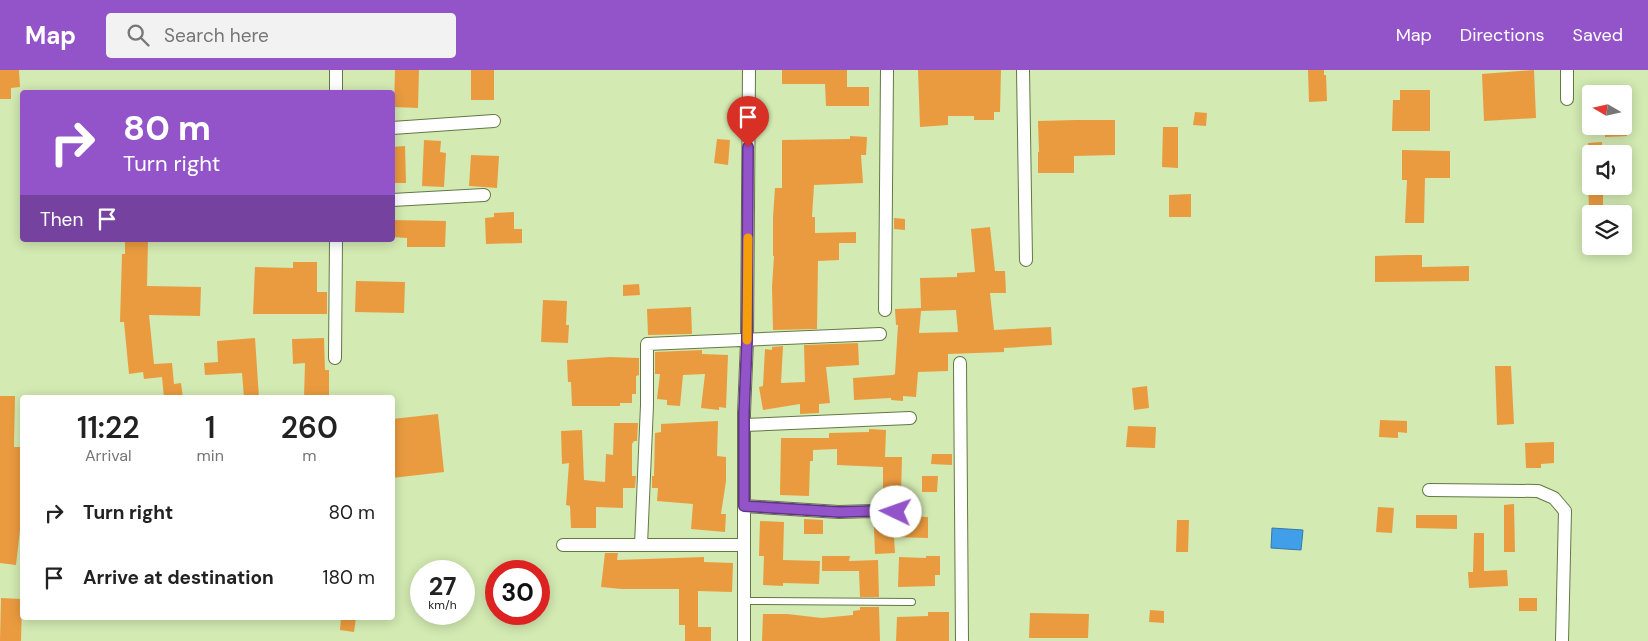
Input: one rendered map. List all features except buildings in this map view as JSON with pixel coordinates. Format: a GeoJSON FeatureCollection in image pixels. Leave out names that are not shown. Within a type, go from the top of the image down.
{"type":"FeatureCollection","features":[{"type":"Feature","properties":{"kind":"street"},"geometry":{"type":"LineString","coordinates":[[336,70],[336,90]]}},
{"type":"Feature","properties":{"kind":"street"},"geometry":{"type":"LineString","coordinates":[[744,641],[744,426],[747,341],[749,70]]}},
{"type":"Feature","properties":{"kind":"street"},"geometry":{"type":"LineString","coordinates":[[885,310],[887,70]]}},
{"type":"Feature","properties":{"kind":"street"},"geometry":{"type":"LineString","coordinates":[[1023,70],[1026,260]]}},
{"type":"Feature","properties":{"kind":"street"},"geometry":{"type":"LineString","coordinates":[[1566,70],[1567,99]]}},
{"type":"Feature","properties":{"kind":"street"},"geometry":{"type":"LineString","coordinates":[[395,128],[494,121]]}},
{"type":"Feature","properties":{"kind":"street"},"geometry":{"type":"LineString","coordinates":[[395,200],[484,196]]}},
{"type":"Feature","properties":{"kind":"street"},"geometry":{"type":"LineString","coordinates":[[335,358],[336,242]]}},
{"type":"Feature","properties":{"kind":"street"},"geometry":{"type":"LineString","coordinates":[[641,545],[648,405],[647,344],[880,334]]}},
{"type":"Feature","properties":{"kind":"street"},"geometry":{"type":"LineString","coordinates":[[960,363],[962,641]]}},
{"type":"Feature","properties":{"kind":"street"},"geometry":{"type":"LineString","coordinates":[[744,426],[910,418]]}},
{"type":"Feature","properties":{"kind":"street"},"geometry":{"type":"LineString","coordinates":[[1429,490],[1538,492],[1554,498],[1565,511],[1562,641]]}},
{"type":"Feature","properties":{"kind":"street"},"geometry":{"type":"LineString","coordinates":[[744,506],[839,512],[896,512]]}},
{"type":"Feature","properties":{"kind":"street"},"geometry":{"type":"LineString","coordinates":[[563,545],[744,545]]}},
{"type":"Feature","properties":{"kind":"lane"},"geometry":{"type":"LineString","coordinates":[[744,600],[912,602]]}},
{"type":"Feature","properties":{"kind":"water"},"geometry":{"type":"Polygon","coordinates":[[[1272,528],[1303,530],[1301,550],[1271,548],[1272,528]]]}},
{"type":"Feature","properties":{"kind":"slow traffic"},"geometry":{"type":"LineString","coordinates":[[747,340],[748,238]]}},
{"type":"Feature","properties":{"kind":"route"},"geometry":{"type":"LineString","coordinates":[[748,147],[744,506],[839,512],[896,512]]}}]}
